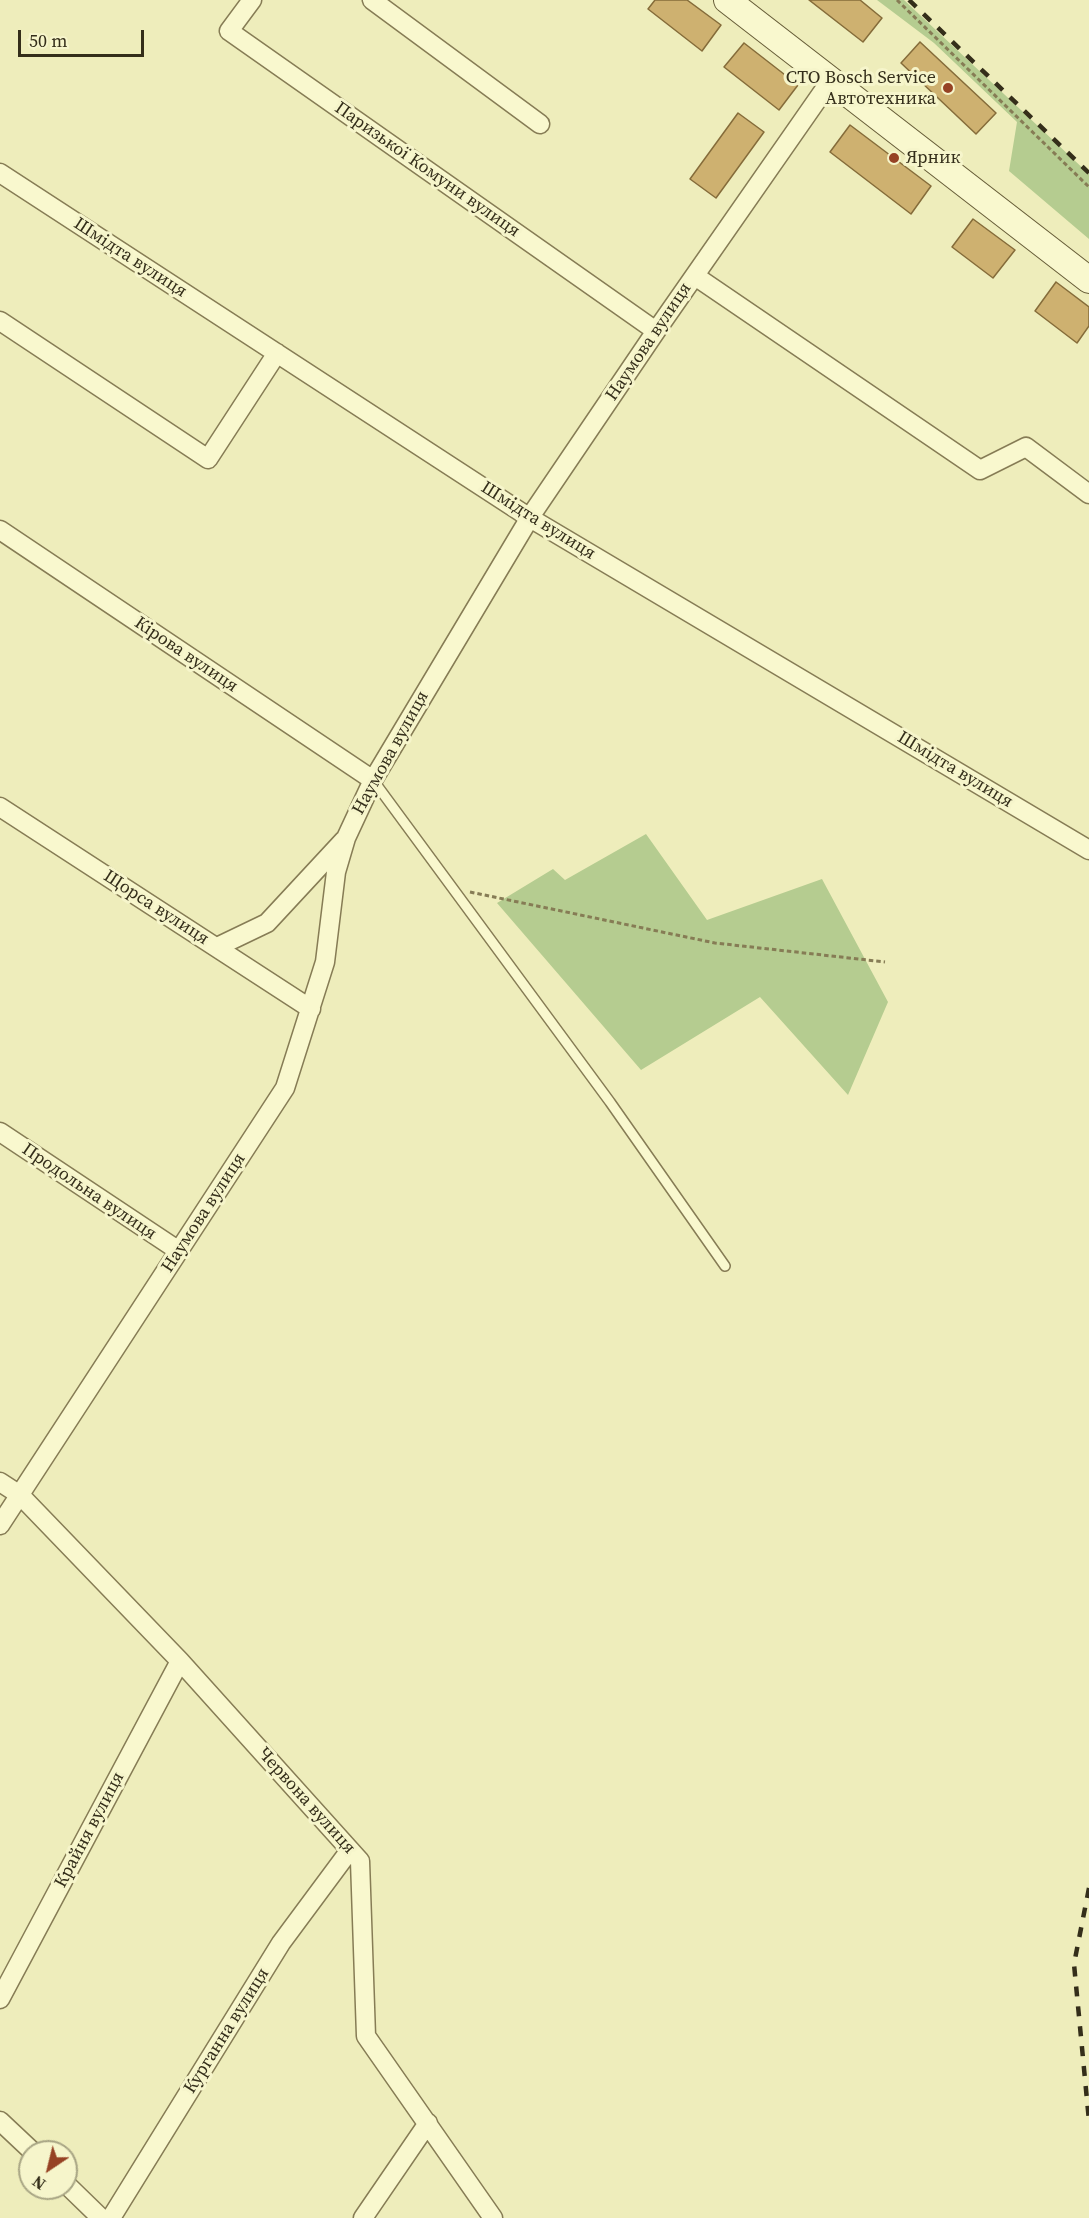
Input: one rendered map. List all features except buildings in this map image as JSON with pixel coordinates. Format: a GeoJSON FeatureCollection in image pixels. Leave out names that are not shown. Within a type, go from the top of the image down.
{"type":"FeatureCollection","features":[{"type":"Feature","properties":{"kind":"street","name":"Паризької Комуни вулиця"},"geometry":{"type":"LineString","coordinates":[[252,0],[229,32],[656,331]]}},
{"type":"Feature","properties":{"kind":"street"},"geometry":{"type":"LineString","coordinates":[[372,0],[540,124]]}},
{"type":"Feature","properties":{"kind":"street"},"geometry":{"type":"LineString","coordinates":[[727,0],[1089,280]]}},
{"type":"Feature","properties":{"kind":"street","name":"Наумова вулиця"},"geometry":{"type":"LineString","coordinates":[[0,1526],[285,1088],[325,962],[336,872],[346,838],[373,780],[530,518],[656,331],[831,80]]}},
{"type":"Feature","properties":{"kind":"street","name":"Шмідта вулиця"},"geometry":{"type":"LineString","coordinates":[[0,173],[530,518],[1089,850]]}},
{"type":"Feature","properties":{"kind":"street"},"geometry":{"type":"LineString","coordinates":[[694,276],[980,470],[1026,447],[1089,494]]}},
{"type":"Feature","properties":{"kind":"street"},"geometry":{"type":"LineString","coordinates":[[0,321],[208,459],[277,353]]}},
{"type":"Feature","properties":{"kind":"street","name":"Кірова вулиця"},"geometry":{"type":"LineString","coordinates":[[0,530],[373,780]]}},
{"type":"Feature","properties":{"kind":"street","name":"Щорса вулиця"},"geometry":{"type":"LineString","coordinates":[[0,807],[311,1009]]}},
{"type":"Feature","properties":{"kind":"street"},"geometry":{"type":"LineString","coordinates":[[217,947],[267,923],[346,838]]}},
{"type":"Feature","properties":{"kind":"street","name":"Продольна вулиця"},"geometry":{"type":"LineString","coordinates":[[0,1132],[179,1251]]}},
{"type":"Feature","properties":{"kind":"street","name":"Червона вулиця"},"geometry":{"type":"LineString","coordinates":[[0,1482],[20,1495],[180,1661],[360,1861],[366,2036],[493,2218]]}},
{"type":"Feature","properties":{"kind":"street","name":"Крайня вулиця"},"geometry":{"type":"LineString","coordinates":[[0,1999],[180,1661]]}},
{"type":"Feature","properties":{"kind":"street","name":"Курганна вулиця"},"geometry":{"type":"LineString","coordinates":[[111,2218],[281,1943],[350,1850]]}},
{"type":"Feature","properties":{"kind":"street"},"geometry":{"type":"LineString","coordinates":[[0,2121],[20,2140]]}},
{"type":"Feature","properties":{"kind":"street"},"geometry":{"type":"LineString","coordinates":[[363,2218],[428,2123]]}},
{"type":"Feature","properties":{"kind":"street"},"geometry":{"type":"LineString","coordinates":[[78,2196],[101,2218]]}},
{"type":"Feature","properties":{"kind":"lane"},"geometry":{"type":"LineString","coordinates":[[373,780],[610,1102],[725,1266]]}},
{"type":"Feature","properties":{"kind":"path"},"geometry":{"type":"LineString","coordinates":[[897,0],[1089,187]]}},
{"type":"Feature","properties":{"kind":"path"},"geometry":{"type":"LineString","coordinates":[[452,888],[715,943],[885,962]]}},
{"type":"Feature","properties":{"kind":"green space"},"geometry":{"type":"Polygon","coordinates":[[[877,0],[904,0],[1089,174],[1089,239],[1009,171],[1017,122],[934,43],[877,0]]]}},
{"type":"Feature","properties":{"kind":"green space"},"geometry":{"type":"Polygon","coordinates":[[[646,834],[707,920],[822,879],[888,1002],[848,1095],[760,997],[641,1070],[497,903],[553,869],[565,880],[646,834]]]}},
{"type":"Feature","properties":{"kind":"railway"},"geometry":{"type":"LineString","coordinates":[[909,0],[1089,173]]}},
{"type":"Feature","properties":{"kind":"railway"},"geometry":{"type":"LineString","coordinates":[[1089,1888],[1074,1964],[1089,2121]]}},
{"type":"Feature","properties":{"kind":"place","name":"СТО Bosch Service Автотехника"},"geometry":{"type":"Point","coordinates":[948,88]}},
{"type":"Feature","properties":{"kind":"place","name":"Ярник"},"geometry":{"type":"Point","coordinates":[894,158]}}]}
